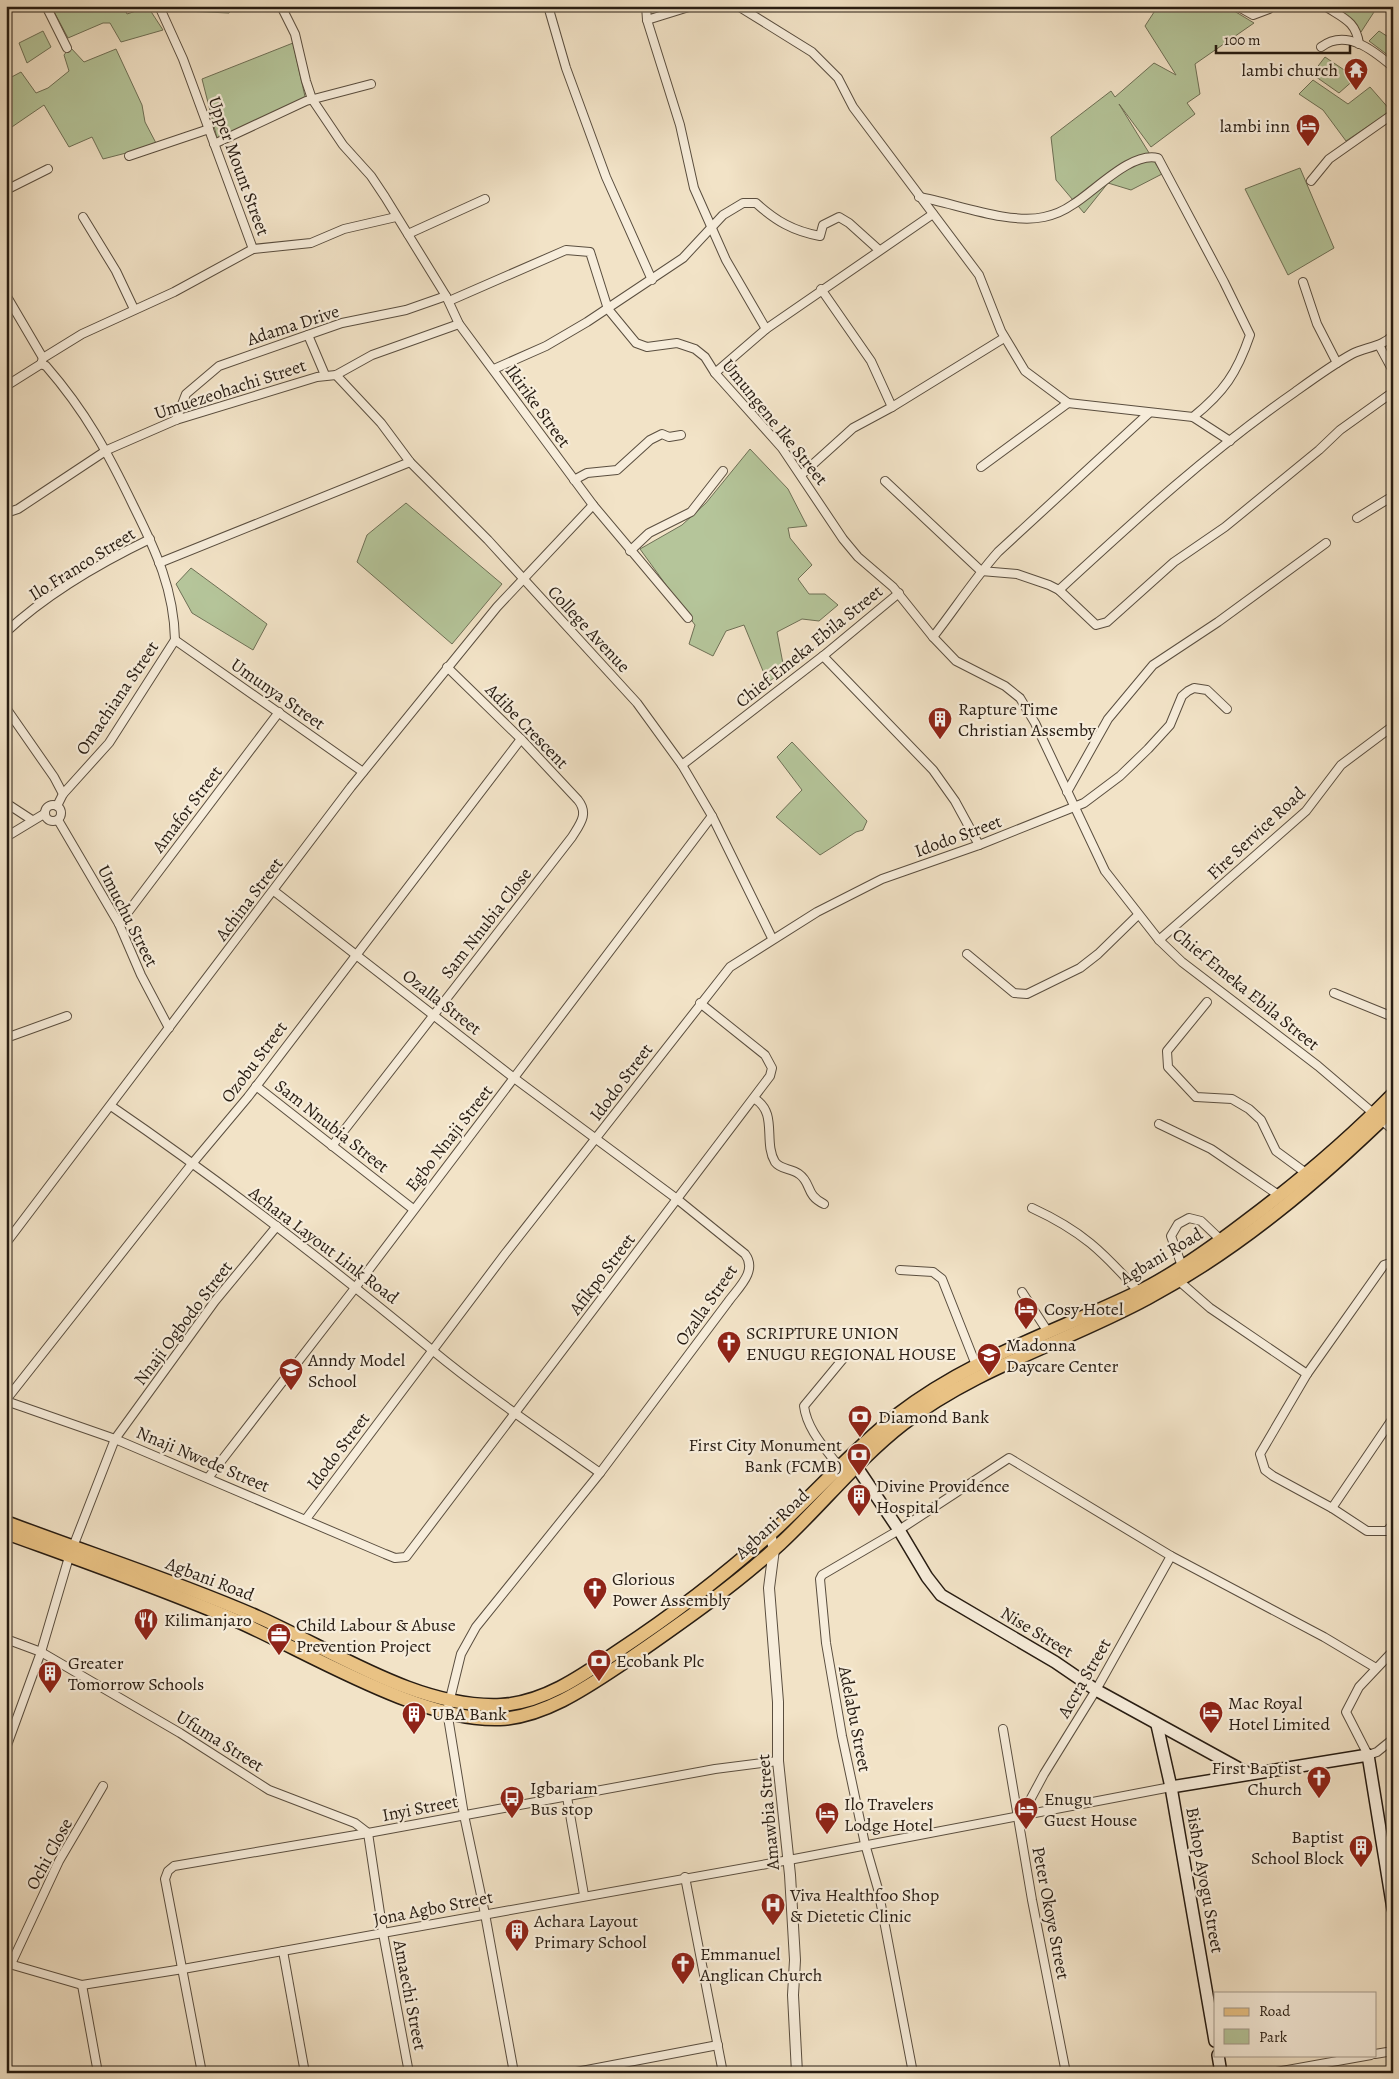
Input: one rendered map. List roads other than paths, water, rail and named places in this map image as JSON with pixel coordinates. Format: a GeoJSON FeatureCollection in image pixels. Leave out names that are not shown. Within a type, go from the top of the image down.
{"type":"FeatureCollection","features":[{"type":"Feature","properties":{"kind":"main road","name":"Agbani Road"},"geometry":{"type":"LineString","coordinates":[[448,1705],[503,1705],[527,1700],[548,1693],[594,1668],[636,1640],[695,1596],[770,1534],[840,1468],[854,1463],[899,1427],[962,1385],[1144,1300],[1179,1281],[1234,1246],[1280,1210],[1377,1117],[1393,1094]]}},
{"type":"Feature","properties":{"kind":"main road","name":"Agbani Road"},"geometry":{"type":"LineString","coordinates":[[6,1522],[71,1552],[238,1622],[397,1695],[448,1705],[488,1718],[517,1717],[544,1708],[577,1692],[664,1636],[774,1549],[854,1463],[874,1435],[919,1399],[976,1365],[1139,1292],[1182,1266],[1221,1240],[1280,1196],[1377,1117],[1393,1109]]}},
{"type":"Feature","properties":{"kind":"main road","name":"Nise Street"},"geometry":{"type":"LineString","coordinates":[[854,1463],[899,1530],[927,1577],[941,1595],[1055,1662],[1096,1690],[1249,1774]]}},
{"type":"Feature","properties":{"kind":"main road","name":"Agbani Road"},"geometry":{"type":"LineString","coordinates":[[6,1533],[71,1552]]}},
{"type":"Feature","properties":{"kind":"main road","name":"Bishop Ayogu Street"},"geometry":{"type":"LineString","coordinates":[[1157,1725],[1171,1787],[1214,2035]]}},
{"type":"Feature","properties":{"kind":"main road"},"geometry":{"type":"LineString","coordinates":[[1171,1787],[1368,1755],[1393,1909]]}},
{"type":"Feature","properties":{"kind":"main road"},"geometry":{"type":"LineString","coordinates":[[1218,2056],[1221,2073]]}},
{"type":"Feature","properties":{"kind":"street"},"geometry":{"type":"LineString","coordinates":[[46,6],[67,48]]}},
{"type":"Feature","properties":{"kind":"street","name":"Upper Mount Street"},"geometry":{"type":"LineString","coordinates":[[6,386],[82,334],[174,292],[253,249],[183,59],[159,6]]}},
{"type":"Feature","properties":{"kind":"street","name":"Ikirike Street"},"geometry":{"type":"LineString","coordinates":[[281,6],[295,34],[312,99],[343,144],[371,176],[448,299],[459,324],[593,505],[688,618]]}},
{"type":"Feature","properties":{"kind":"street"},"geometry":{"type":"LineString","coordinates":[[548,6],[566,68],[606,177],[652,280]]}},
{"type":"Feature","properties":{"kind":"street"},"geometry":{"type":"LineString","coordinates":[[646,6],[647,20],[680,125],[694,188],[726,260],[766,329]]}},
{"type":"Feature","properties":{"kind":"street"},"geometry":{"type":"LineString","coordinates":[[647,20],[692,6]]}},
{"type":"Feature","properties":{"kind":"street"},"geometry":{"type":"LineString","coordinates":[[738,6],[740,10],[800,43],[838,78],[853,107],[979,275],[1004,338],[1025,371],[1068,403]]}},
{"type":"Feature","properties":{"kind":"street"},"geometry":{"type":"LineString","coordinates":[[1236,6],[1253,15],[1269,9],[1271,6]]}},
{"type":"Feature","properties":{"kind":"street"},"geometry":{"type":"LineString","coordinates":[[1325,6],[1352,24],[1357,30],[1359,44]]}},
{"type":"Feature","properties":{"kind":"street"},"geometry":{"type":"LineString","coordinates":[[1321,47],[1329,41],[1339,39],[1359,44],[1393,67]]}},
{"type":"Feature","properties":{"kind":"street"},"geometry":{"type":"LineString","coordinates":[[214,144],[312,99],[371,84]]}},
{"type":"Feature","properties":{"kind":"street"},"geometry":{"type":"LineString","coordinates":[[1311,181],[1329,159],[1393,114]]}},
{"type":"Feature","properties":{"kind":"street"},"geometry":{"type":"LineString","coordinates":[[129,156],[209,128]]}},
{"type":"Feature","properties":{"kind":"street"},"geometry":{"type":"LineString","coordinates":[[919,197],[1005,217],[1043,217],[1072,206],[1114,172],[1149,156],[1158,158],[1250,335],[1240,364],[1222,391],[1193,417]]}},
{"type":"Feature","properties":{"kind":"street"},"geometry":{"type":"LineString","coordinates":[[6,190],[48,169]]}},
{"type":"Feature","properties":{"kind":"street"},"geometry":{"type":"LineString","coordinates":[[408,234],[485,199]]}},
{"type":"Feature","properties":{"kind":"street"},"geometry":{"type":"LineString","coordinates":[[494,369],[551,343],[652,280],[683,258],[711,225],[743,203],[756,203],[778,222],[793,230],[820,236],[823,225],[839,216],[879,250]]}},
{"type":"Feature","properties":{"kind":"street"},"geometry":{"type":"LineString","coordinates":[[715,372],[766,329],[933,214]]}},
{"type":"Feature","properties":{"kind":"street"},"geometry":{"type":"LineString","coordinates":[[83,217],[116,271],[134,309]]}},
{"type":"Feature","properties":{"kind":"street"},"geometry":{"type":"LineString","coordinates":[[253,249],[312,243],[344,229],[396,217]]}},
{"type":"Feature","properties":{"kind":"street","name":"Adama Drive"},"geometry":{"type":"LineString","coordinates":[[176,420],[186,394],[219,366],[308,334],[354,320],[406,310],[448,299],[566,250],[590,252],[608,309]]}},
{"type":"Feature","properties":{"kind":"street"},"geometry":{"type":"LineString","coordinates":[[1303,282],[1317,324],[1337,363]]}},
{"type":"Feature","properties":{"kind":"street"},"geometry":{"type":"LineString","coordinates":[[821,290],[870,361],[892,408]]}},
{"type":"Feature","properties":{"kind":"street"},"geometry":{"type":"LineString","coordinates":[[6,295],[42,361],[76,403],[107,450],[160,563],[173,605],[175,640]]}},
{"type":"Feature","properties":{"kind":"street","name":"Umungene Ike Street"},"geometry":{"type":"LineString","coordinates":[[608,309],[636,343],[647,347],[677,343],[696,349],[705,357],[715,372],[782,448],[843,539],[858,557],[899,594]]}},
{"type":"Feature","properties":{"kind":"street"},"geometry":{"type":"LineString","coordinates":[[336,375],[372,356],[459,324]]}},
{"type":"Feature","properties":{"kind":"street"},"geometry":{"type":"LineString","coordinates":[[308,334],[325,375]]}},
{"type":"Feature","properties":{"kind":"street"},"geometry":{"type":"LineString","coordinates":[[1059,590],[1148,507],[1204,459],[1294,392],[1337,363],[1353,353],[1379,345],[1393,335]]}},
{"type":"Feature","properties":{"kind":"street"},"geometry":{"type":"LineString","coordinates":[[801,475],[853,428],[892,408],[1004,338]]}},
{"type":"Feature","properties":{"kind":"street"},"geometry":{"type":"LineString","coordinates":[[1379,345],[1393,371]]}},
{"type":"Feature","properties":{"kind":"street","name":"Umuezeohachi Street"},"geometry":{"type":"LineString","coordinates":[[6,513],[18,509],[107,450],[176,420],[325,375],[336,375]]}},
{"type":"Feature","properties":{"kind":"street","name":"College Avenue"},"geometry":{"type":"LineString","coordinates":[[336,375],[381,424],[410,462],[523,579],[637,703],[682,765],[712,816],[772,938]]}},
{"type":"Feature","properties":{"kind":"street"},"geometry":{"type":"LineString","coordinates":[[885,481],[981,571],[1017,574],[1034,578],[1059,590],[1096,624],[1107,622],[1174,562],[1226,527],[1319,450],[1340,430],[1393,392]]}},
{"type":"Feature","properties":{"kind":"street"},"geometry":{"type":"LineString","coordinates":[[982,467],[1068,403],[1080,402],[1149,413],[1193,417],[1230,441]]}},
{"type":"Feature","properties":{"kind":"street"},"geometry":{"type":"LineString","coordinates":[[933,637],[962,601],[981,571],[998,552],[1149,413]]}},
{"type":"Feature","properties":{"kind":"street"},"geometry":{"type":"LineString","coordinates":[[574,480],[587,473],[617,470],[650,440],[662,434],[669,438],[681,435]]}},
{"type":"Feature","properties":{"kind":"street"},"geometry":{"type":"LineString","coordinates":[[160,563],[410,462]]}},
{"type":"Feature","properties":{"kind":"street"},"geometry":{"type":"LineString","coordinates":[[630,551],[649,533],[691,512],[723,471]]}},
{"type":"Feature","properties":{"kind":"street"},"geometry":{"type":"LineString","coordinates":[[1357,518],[1393,496]]}},
{"type":"Feature","properties":{"kind":"street","name":"Achina Street"},"geometry":{"type":"LineString","coordinates":[[6,1243],[363,772],[447,667],[523,579],[593,505]]}},
{"type":"Feature","properties":{"kind":"street","name":"Ilo Franco Street"},"geometry":{"type":"LineString","coordinates":[[6,632],[48,599],[111,560],[150,540]]}},
{"type":"Feature","properties":{"kind":"street"},"geometry":{"type":"LineString","coordinates":[[1067,792],[1108,719],[1153,665],[1218,622],[1326,542]]}},
{"type":"Feature","properties":{"kind":"street","name":"Chief Emeka Ebila Street"},"geometry":{"type":"LineString","coordinates":[[682,765],[823,656],[899,594],[933,637],[956,660],[1005,686],[1020,698],[1035,723],[1105,871],[1159,940],[1182,962],[1318,1066],[1393,1130]]}},
{"type":"Feature","properties":{"kind":"street","name":"Umunya Street"},"geometry":{"type":"LineString","coordinates":[[175,640],[363,772]]}},
{"type":"Feature","properties":{"kind":"street","name":"Omachiana Street"},"geometry":{"type":"LineString","coordinates":[[57,806],[62,794],[108,743],[175,640]]}},
{"type":"Feature","properties":{"kind":"street"},"geometry":{"type":"LineString","coordinates":[[823,656],[933,770],[955,801],[979,846]]}},
{"type":"Feature","properties":{"kind":"street","name":"Adibe Crescent"},"geometry":{"type":"LineString","coordinates":[[447,667],[521,739],[584,809]]}},
{"type":"Feature","properties":{"kind":"street","name":"Idodo Street"},"geometry":{"type":"LineString","coordinates":[[306,1519],[505,1254],[730,966],[772,938],[817,912],[882,879],[979,846],[1084,803],[1105,789],[1170,726],[1182,696],[1188,690],[1194,688],[1207,690],[1227,709]]}},
{"type":"Feature","properties":{"kind":"street"},"geometry":{"type":"LineString","coordinates":[[6,708],[54,777],[62,794]]}},
{"type":"Feature","properties":{"kind":"street","name":"Amafor Street"},"geometry":{"type":"LineString","coordinates":[[119,924],[279,712]]}},
{"type":"Feature","properties":{"kind":"street","name":"Fire Service Road"},"geometry":{"type":"LineString","coordinates":[[1159,940],[1306,811],[1341,766],[1393,726]]}},
{"type":"Feature","properties":{"kind":"street","name":"Ozobu Street"},"geometry":{"type":"LineString","coordinates":[[6,1401],[191,1165],[256,1086],[521,739]]}},
{"type":"Feature","properties":{"kind":"street"},"geometry":{"type":"LineString","coordinates":[[6,802],[32,820]]}},
{"type":"Feature","properties":{"kind":"street"},"geometry":{"type":"LineString","coordinates":[[6,837],[44,814],[49,806],[57,806]]}},
{"type":"Feature","properties":{"kind":"street","name":"Umuchu Street"},"geometry":{"type":"LineString","coordinates":[[57,806],[61,811],[58,820],[119,924],[169,1028]]}},
{"type":"Feature","properties":{"kind":"street","name":"Sam Nnubia Close"},"geometry":{"type":"LineString","coordinates":[[332,1146],[572,837],[584,817],[584,809]]}},
{"type":"Feature","properties":{"kind":"street"},"geometry":{"type":"LineString","coordinates":[[44,814],[50,821],[58,820]]}},
{"type":"Feature","properties":{"kind":"street","name":"Egbo Nnaji Street"},"geometry":{"type":"LineString","coordinates":[[208,1478],[355,1288],[712,816]]}},
{"type":"Feature","properties":{"kind":"street","name":"Ozalla Street"},"geometry":{"type":"LineString","coordinates":[[274,891],[514,1078],[677,1199],[750,1261],[750,1268],[728,1302],[600,1473],[476,1627],[461,1654],[448,1705]]}},
{"type":"Feature","properties":{"kind":"street"},"geometry":{"type":"LineString","coordinates":[[967,954],[1014,993],[1027,994],[1080,968],[1098,954],[1138,915]]}},
{"type":"Feature","properties":{"kind":"street"},"geometry":{"type":"LineString","coordinates":[[1334,993],[1393,1018]]}},
{"type":"Feature","properties":{"kind":"street"},"geometry":{"type":"LineString","coordinates":[[1208,1002],[1167,1051],[1168,1067],[1196,1097],[1214,1100],[1232,1098],[1249,1109],[1261,1120],[1276,1150],[1306,1173]]}},
{"type":"Feature","properties":{"kind":"street","name":"Afikpo Street"},"geometry":{"type":"LineString","coordinates":[[384,1554],[395,1558],[409,1554],[677,1199],[755,1099],[770,1076],[772,1068],[770,1061],[749,1041],[700,1003]]}},
{"type":"Feature","properties":{"kind":"street"},"geometry":{"type":"LineString","coordinates":[[6,1038],[67,1016]]}},
{"type":"Feature","properties":{"kind":"street","name":"Sam Nnubia Street"},"geometry":{"type":"LineString","coordinates":[[256,1086],[413,1209]]}},
{"type":"Feature","properties":{"kind":"street"},"geometry":{"type":"LineString","coordinates":[[755,1099],[762,1103],[767,1114],[775,1162],[780,1168],[798,1173],[804,1179],[811,1196],[824,1204]]}},
{"type":"Feature","properties":{"kind":"street","name":"Achara Layout Link Road"},"geometry":{"type":"LineString","coordinates":[[111,1106],[277,1226],[433,1351],[600,1473]]}},
{"type":"Feature","properties":{"kind":"street"},"geometry":{"type":"LineString","coordinates":[[1159,1124],[1210,1150],[1280,1196]]}},
{"type":"Feature","properties":{"kind":"street"},"geometry":{"type":"LineString","coordinates":[[1032,1208],[1082,1235],[1113,1262],[1139,1292]]}},
{"type":"Feature","properties":{"kind":"street"},"geometry":{"type":"LineString","coordinates":[[1182,1266],[1171,1236],[1178,1224],[1189,1218],[1202,1221],[1221,1240]]}},
{"type":"Feature","properties":{"kind":"street","name":"Nnaji Ogbodo Street"},"geometry":{"type":"LineString","coordinates":[[7,1746],[41,1652],[71,1552],[114,1439],[215,1302],[277,1226]]}},
{"type":"Feature","properties":{"kind":"street"},"geometry":{"type":"LineString","coordinates":[[1393,1262],[1384,1265],[1307,1374],[1260,1454],[1265,1470],[1273,1476],[1332,1508],[1368,1531],[1387,1530],[1393,1524]]}},
{"type":"Feature","properties":{"kind":"street"},"geometry":{"type":"LineString","coordinates":[[900,1270],[933,1272],[942,1280],[976,1365]]}},
{"type":"Feature","properties":{"kind":"street"},"geometry":{"type":"LineString","coordinates":[[1179,1281],[1210,1308],[1307,1374]]}},
{"type":"Feature","properties":{"kind":"street"},"geometry":{"type":"LineString","coordinates":[[1022,1292],[1048,1332]]}},
{"type":"Feature","properties":{"kind":"street"},"geometry":{"type":"LineString","coordinates":[[840,1468],[808,1423],[804,1406],[847,1354]]}},
{"type":"Feature","properties":{"kind":"street","name":"Nnaji Nwede Street"},"geometry":{"type":"LineString","coordinates":[[6,1401],[114,1439],[306,1519],[384,1554]]}},
{"type":"Feature","properties":{"kind":"street"},"geometry":{"type":"LineString","coordinates":[[1332,1508],[1393,1418]]}},
{"type":"Feature","properties":{"kind":"street"},"geometry":{"type":"LineString","coordinates":[[899,1530],[1009,1458],[1171,1556],[1324,1637],[1376,1668]]}},
{"type":"Feature","properties":{"kind":"street","name":"Adelabu Street"},"geometry":{"type":"LineString","coordinates":[[899,1530],[822,1575],[820,1579],[826,1643],[842,1736],[865,1844],[878,1890],[913,2073]]}},
{"type":"Feature","properties":{"kind":"street"},"geometry":{"type":"LineString","coordinates":[[770,1534],[774,1549]]}},
{"type":"Feature","properties":{"kind":"street","name":"Amawbia Street"},"geometry":{"type":"LineString","coordinates":[[774,1549],[770,1588],[778,1702],[778,1761],[789,1860],[795,1960],[796,2073]]}},
{"type":"Feature","properties":{"kind":"street","name":"Accra Street"},"geometry":{"type":"LineString","coordinates":[[1020,1816],[1096,1690],[1171,1556]]}},
{"type":"Feature","properties":{"kind":"street","name":"Ufuma Street"},"geometry":{"type":"LineString","coordinates":[[6,1639],[41,1652],[180,1733],[269,1790],[355,1823],[368,1834]]}},
{"type":"Feature","properties":{"kind":"street"},"geometry":{"type":"LineString","coordinates":[[1393,1651],[1359,1687],[1346,1712],[1368,1755],[1377,1752],[1393,1739]]}},
{"type":"Feature","properties":{"kind":"street"},"geometry":{"type":"LineString","coordinates":[[448,1705],[464,1815],[485,1914],[514,2073]]}},
{"type":"Feature","properties":{"kind":"street","name":"Peter Okoye Street"},"geometry":{"type":"LineString","coordinates":[[1003,1729],[1066,2073]]}},
{"type":"Feature","properties":{"kind":"street","name":"Inyi Street"},"geometry":{"type":"LineString","coordinates":[[202,2073],[165,1879],[168,1871],[174,1866],[368,1834],[715,1769],[778,1761]]}},
{"type":"Feature","properties":{"kind":"street","name":"Ochi Close"},"geometry":{"type":"LineString","coordinates":[[9,1964],[60,1861],[103,1786]]}},
{"type":"Feature","properties":{"kind":"street","name":"Jona Agbo Street"},"geometry":{"type":"LineString","coordinates":[[82,1985],[183,1969],[584,1895],[789,1860],[1171,1787]]}},
{"type":"Feature","properties":{"kind":"street"},"geometry":{"type":"LineString","coordinates":[[567,1797],[584,1895]]}},
{"type":"Feature","properties":{"kind":"street","name":"Amaechi Street"},"geometry":{"type":"LineString","coordinates":[[368,1834],[383,1933],[409,2073]]}},
{"type":"Feature","properties":{"kind":"street"},"geometry":{"type":"LineString","coordinates":[[1387,1881],[1393,1863]]}},
{"type":"Feature","properties":{"kind":"street"},"geometry":{"type":"LineString","coordinates":[[685,1877],[723,2073]]}},
{"type":"Feature","properties":{"kind":"street"},"geometry":{"type":"LineString","coordinates":[[283,1951],[305,2073]]}},
{"type":"Feature","properties":{"kind":"street"},"geometry":{"type":"LineString","coordinates":[[9,1964],[82,1985],[98,2073]]}},
{"type":"Feature","properties":{"kind":"street"},"geometry":{"type":"LineString","coordinates":[[571,2073],[619,2069],[718,2045]]}},
{"type":"Feature","properties":{"kind":"street"},"geometry":{"type":"LineString","coordinates":[[1376,2054],[1393,2052]]}},
{"type":"Feature","properties":{"kind":"street"},"geometry":{"type":"LineString","coordinates":[[1270,2073],[1365,2056]]}},
{"type":"Feature","properties":{"kind":"place","name":"lambi church"},"geometry":{"type":"Point","coordinates":[1356,91]}},
{"type":"Feature","properties":{"kind":"place","name":"lambi inn"},"geometry":{"type":"Point","coordinates":[1308,147]}},
{"type":"Feature","properties":{"kind":"place","name":"Rapture Time Christian Assemby"},"geometry":{"type":"Point","coordinates":[940,740]}},
{"type":"Feature","properties":{"kind":"place","name":"Cosy Hotel"},"geometry":{"type":"Point","coordinates":[1026,1330]}},
{"type":"Feature","properties":{"kind":"place","name":"SCRIPTURE UNION ENUGU REGIONAL HOUSE"},"geometry":{"type":"Point","coordinates":[729,1364]}},
{"type":"Feature","properties":{"kind":"place","name":"Madonna Daycare Center"},"geometry":{"type":"Point","coordinates":[989,1376]}},
{"type":"Feature","properties":{"kind":"place","name":"Anndy Model School"},"geometry":{"type":"Point","coordinates":[291,1391]}},
{"type":"Feature","properties":{"kind":"place","name":"Diamond Bank"},"geometry":{"type":"Point","coordinates":[860,1438]}},
{"type":"Feature","properties":{"kind":"place","name":"First City Monument Bank (FCMB)"},"geometry":{"type":"Point","coordinates":[859,1476]}},
{"type":"Feature","properties":{"kind":"place","name":"Divine Providence Hospital"},"geometry":{"type":"Point","coordinates":[859,1517]}},
{"type":"Feature","properties":{"kind":"place","name":"Glorious Power Assembly"},"geometry":{"type":"Point","coordinates":[595,1610]}},
{"type":"Feature","properties":{"kind":"place","name":"Kilimanjaro"},"geometry":{"type":"Point","coordinates":[146,1641]}},
{"type":"Feature","properties":{"kind":"place","name":"Child Labour & Abuse Prevention Project"},"geometry":{"type":"Point","coordinates":[279,1656]}},
{"type":"Feature","properties":{"kind":"place","name":"Ecobank Plc"},"geometry":{"type":"Point","coordinates":[599,1682]}},
{"type":"Feature","properties":{"kind":"place","name":"Greater Tomorrow Schools"},"geometry":{"type":"Point","coordinates":[50,1694]}},
{"type":"Feature","properties":{"kind":"place","name":"Mac Royal Hotel Limited"},"geometry":{"type":"Point","coordinates":[1211,1734]}},
{"type":"Feature","properties":{"kind":"place","name":"UBA Bank"},"geometry":{"type":"Point","coordinates":[414,1735]}},
{"type":"Feature","properties":{"kind":"place","name":"First Baptist Church"},"geometry":{"type":"Point","coordinates":[1319,1799]}},
{"type":"Feature","properties":{"kind":"place","name":"Igbariam Bus stop"},"geometry":{"type":"Point","coordinates":[512,1819]}},
{"type":"Feature","properties":{"kind":"place","name":"Enugu Guest House"},"geometry":{"type":"Point","coordinates":[1026,1830]}},
{"type":"Feature","properties":{"kind":"place","name":"Ilo Travelers Lodge Hotel"},"geometry":{"type":"Point","coordinates":[827,1835]}},
{"type":"Feature","properties":{"kind":"place","name":"Baptist School Block"},"geometry":{"type":"Point","coordinates":[1361,1868]}},
{"type":"Feature","properties":{"kind":"place","name":"Viva Healthfoo Shop & Dietetic Clinic"},"geometry":{"type":"Point","coordinates":[773,1926]}},
{"type":"Feature","properties":{"kind":"place","name":"Achara Layout Primary School"},"geometry":{"type":"Point","coordinates":[517,1952]}},
{"type":"Feature","properties":{"kind":"place","name":"Emmanuel Anglican Church"},"geometry":{"type":"Point","coordinates":[683,1985]}}]}
